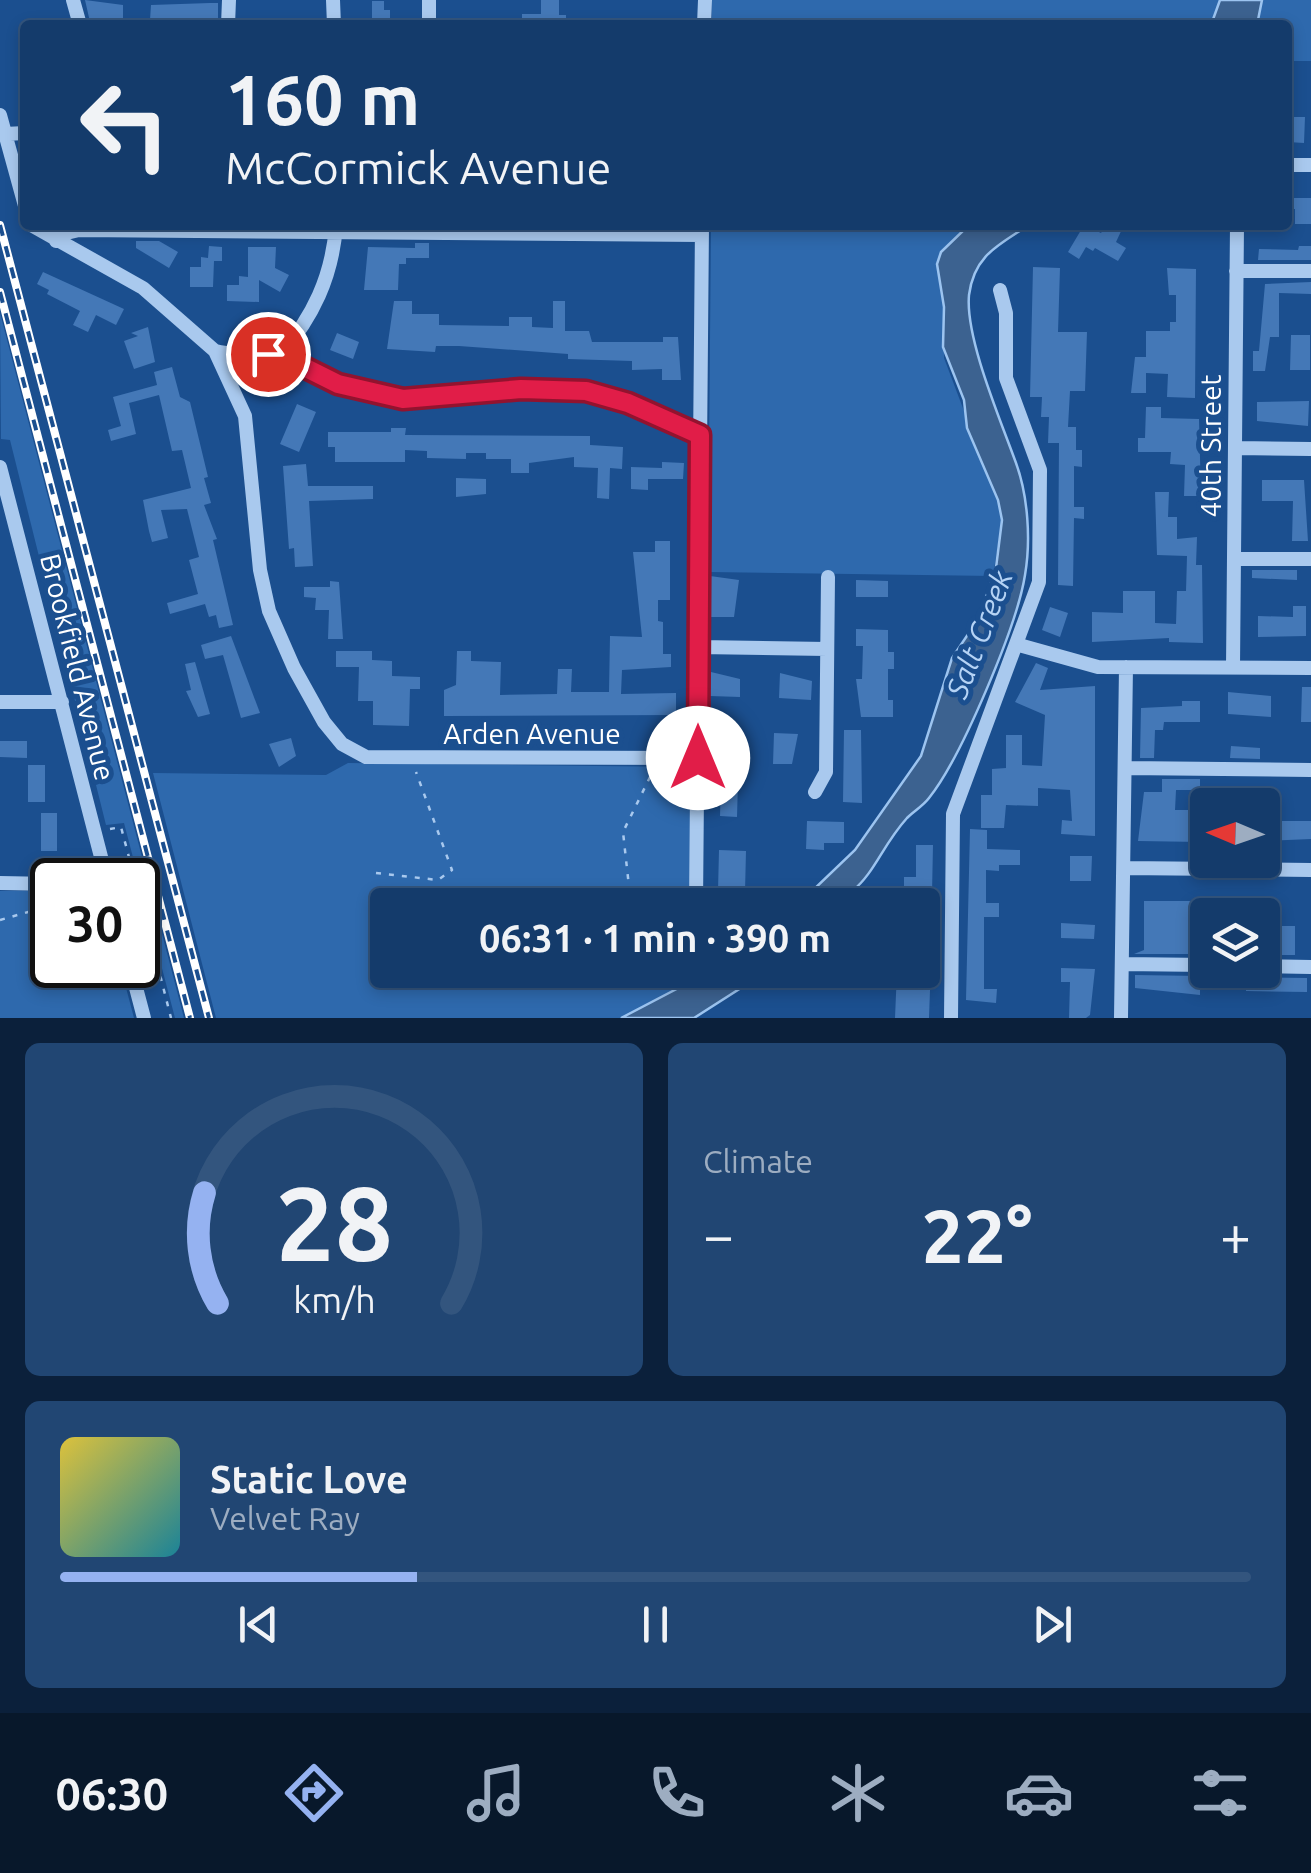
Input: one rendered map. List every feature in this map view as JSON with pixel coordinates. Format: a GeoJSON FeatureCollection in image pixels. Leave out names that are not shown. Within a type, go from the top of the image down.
{"type":"FeatureCollection","features":[{"type":"Feature","properties":{"kind":"street"},"geometry":{"type":"LineString","coordinates":[[0,115],[20,188]]}},
{"type":"Feature","properties":{"kind":"street"},"geometry":{"type":"LineString","coordinates":[[5,134],[20,133]]}},
{"type":"Feature","properties":{"kind":"street"},"geometry":{"type":"LineString","coordinates":[[39,230],[144,288],[214,351],[243,357],[280,355],[338,384],[403,399],[508,390],[586,391],[628,403],[700,435]]}},
{"type":"Feature","properties":{"kind":"street"},"geometry":{"type":"LineString","coordinates":[[56,242],[62,234],[80,230]]}},
{"type":"Feature","properties":{"kind":"street"},"geometry":{"type":"LineString","coordinates":[[280,355],[304,328],[318,300],[336,230]]}},
{"type":"Feature","properties":{"kind":"street"},"geometry":{"type":"LineString","coordinates":[[696,888],[702,230]]}},
{"type":"Feature","properties":{"kind":"street","name":"40th Street"},"geometry":{"type":"LineString","coordinates":[[1233,667],[1236,230]]}},
{"type":"Feature","properties":{"kind":"street"},"geometry":{"type":"LineString","coordinates":[[1236,271],[1311,272]]}},
{"type":"Feature","properties":{"kind":"street"},"geometry":{"type":"LineString","coordinates":[[950,1018],[953,814],[1020,646],[1039,582],[1040,470],[1006,378],[1006,313],[1000,290]]}},
{"type":"Feature","properties":{"kind":"street","name":"Arden Avenue"},"geometry":{"type":"LineString","coordinates":[[214,351],[246,416],[260,570],[275,626],[324,722],[342,744],[366,757],[698,758]]}},
{"type":"Feature","properties":{"kind":"street"},"geometry":{"type":"LineString","coordinates":[[1236,448],[1311,448]]}},
{"type":"Feature","properties":{"kind":"street","name":"Brookfield Avenue"},"geometry":{"type":"LineString","coordinates":[[0,467],[101,858]]}},
{"type":"Feature","properties":{"kind":"street"},"geometry":{"type":"LineString","coordinates":[[1234,559],[1311,560]]}},
{"type":"Feature","properties":{"kind":"street"},"geometry":{"type":"LineString","coordinates":[[814,792],[826,772],[828,577]]}},
{"type":"Feature","properties":{"kind":"street"},"geometry":{"type":"LineString","coordinates":[[1020,646],[1098,667],[1311,668]]}},
{"type":"Feature","properties":{"kind":"street"},"geometry":{"type":"LineString","coordinates":[[699,648],[827,649]]}},
{"type":"Feature","properties":{"kind":"street"},"geometry":{"type":"LineString","coordinates":[[1121,1018],[1126,667]]}},
{"type":"Feature","properties":{"kind":"street"},"geometry":{"type":"LineString","coordinates":[[0,702],[62,702]]}},
{"type":"Feature","properties":{"kind":"street"},"geometry":{"type":"LineString","coordinates":[[1125,768],[1311,770]]}},
{"type":"Feature","properties":{"kind":"street"},"geometry":{"type":"LineString","coordinates":[[1124,868],[1311,870]]}},
{"type":"Feature","properties":{"kind":"street"},"geometry":{"type":"LineString","coordinates":[[0,884],[30,884]]}},
{"type":"Feature","properties":{"kind":"street"},"geometry":{"type":"LineString","coordinates":[[1122,964],[1190,965]]}},
{"type":"Feature","properties":{"kind":"street"},"geometry":{"type":"LineString","coordinates":[[1280,966],[1311,967]]}},
{"type":"Feature","properties":{"kind":"street"},"geometry":{"type":"LineString","coordinates":[[136,988],[144,1018]]}},
{"type":"Feature","properties":{"kind":"path"},"geometry":{"type":"LineString","coordinates":[[376,873],[438,880],[452,870],[410,757]]}},
{"type":"Feature","properties":{"kind":"path"},"geometry":{"type":"LineString","coordinates":[[629,888],[622,832],[652,774],[646,758]]}},
{"type":"Feature","properties":{"kind":"path"},"geometry":{"type":"LineString","coordinates":[[94,832],[122,827],[130,858]]}},
{"type":"Feature","properties":{"kind":"path"},"geometry":{"type":"LineString","coordinates":[[0,920],[30,911]]}},
{"type":"Feature","properties":{"kind":"path"},"geometry":{"type":"LineString","coordinates":[[160,975],[171,1018]]}},
{"type":"Feature","properties":{"kind":"shaded area"},"geometry":{"type":"Polygon","coordinates":[[[712,0],[1220,0],[1213,20],[712,20],[712,0]]]}},
{"type":"Feature","properties":{"kind":"shaded area"},"geometry":{"type":"Polygon","coordinates":[[[1262,0],[1311,0],[1311,61],[1292,61],[1292,20],[1258,20],[1262,0]]]}},
{"type":"Feature","properties":{"kind":"shaded area"},"geometry":{"type":"Polygon","coordinates":[[[711,230],[964,230],[942,252],[937,264],[944,307],[944,358],[998,501],[1002,520],[993,576],[708,572],[711,230]]]}},
{"type":"Feature","properties":{"kind":"shaded area"},"geometry":{"type":"Polygon","coordinates":[[[0,313],[142,858],[133,858],[124,823],[106,825],[10,440],[1,439],[0,313]]]}},
{"type":"Feature","properties":{"kind":"shaded area"},"geometry":{"type":"Polygon","coordinates":[[[348,763],[686,767],[690,770],[691,888],[370,888],[370,988],[678,988],[621,1018],[216,1018],[153,773],[326,775],[348,763]]]}},
{"type":"Feature","properties":{"kind":"shaded area"},"geometry":{"type":"Polygon","coordinates":[[[0,891],[30,891],[30,988],[126,988],[134,1018],[0,1018],[0,891]]]}},
{"type":"Feature","properties":{"kind":"shaded area"},"geometry":{"type":"Polygon","coordinates":[[[160,926],[184,1018],[175,1018],[160,961],[160,926]]]}},
{"type":"Feature","properties":{"kind":"water"},"geometry":{"type":"Polygon","coordinates":[[[1220,0],[1262,0],[1258,20],[1213,20],[1220,0]]]}},
{"type":"Feature","properties":{"kind":"water","name":"Salt Creek"},"geometry":{"type":"Polygon","coordinates":[[[964,230],[1021,230],[998,245],[976,270],[969,313],[978,356],[1016,463],[1026,504],[1025,575],[1000,657],[942,779],[929,798],[907,818],[855,888],[815,888],[855,850],[921,756],[952,658],[979,618],[996,568],[1002,520],[998,500],[967,428],[964,400],[943,347],[944,307],[937,264],[941,252],[964,230]]]}},
{"type":"Feature","properties":{"kind":"water"},"geometry":{"type":"Polygon","coordinates":[[[678,988],[741,988],[694,1018],[621,1018],[678,988]]]}},
{"type":"Feature","properties":{"kind":"building"},"geometry":{"type":"Polygon","coordinates":[[[85,0],[123,5],[123,20],[90,20],[85,0]]]}},
{"type":"Feature","properties":{"kind":"building"},"geometry":{"type":"Polygon","coordinates":[[[541,0],[559,0],[559,15],[566,15],[566,20],[522,20],[522,14],[541,14],[541,0]]]}},
{"type":"Feature","properties":{"kind":"building"},"geometry":{"type":"Polygon","coordinates":[[[372,1],[384,1],[384,10],[390,10],[390,20],[372,20],[372,1]]]}},
{"type":"Feature","properties":{"kind":"building"},"geometry":{"type":"Polygon","coordinates":[[[218,3],[218,20],[150,20],[151,5],[218,3]]]}},
{"type":"Feature","properties":{"kind":"building"},"geometry":{"type":"Polygon","coordinates":[[[1292,117],[1305,117],[1304,143],[1292,142],[1292,117]]]}},
{"type":"Feature","properties":{"kind":"building"},"geometry":{"type":"Polygon","coordinates":[[[1292,198],[1311,198],[1311,224],[1295,224],[1292,198]]]}},
{"type":"Feature","properties":{"kind":"building"},"geometry":{"type":"Polygon","coordinates":[[[1081,230],[1122,230],[1116,242],[1126,248],[1118,261],[1095,248],[1093,251],[1086,247],[1079,259],[1068,252],[1081,230]]]}},
{"type":"Feature","properties":{"kind":"building"},"geometry":{"type":"Polygon","coordinates":[[[136,241],[159,241],[178,252],[169,268],[136,248],[136,241]]]}},
{"type":"Feature","properties":{"kind":"building"},"geometry":{"type":"Polygon","coordinates":[[[415,243],[429,243],[429,258],[406,258],[406,264],[399,264],[398,290],[364,290],[368,247],[415,248],[415,243]]]}},
{"type":"Feature","properties":{"kind":"building"},"geometry":{"type":"Polygon","coordinates":[[[209,246],[222,247],[222,261],[214,261],[213,287],[190,287],[190,267],[201,267],[201,257],[208,258],[209,246]]]}},
{"type":"Feature","properties":{"kind":"building"},"geometry":{"type":"Polygon","coordinates":[[[1299,246],[1311,246],[1311,260],[1258,260],[1259,249],[1298,250],[1299,246]]]}},
{"type":"Feature","properties":{"kind":"building"},"geometry":{"type":"Polygon","coordinates":[[[248,247],[276,247],[275,268],[289,275],[280,292],[259,280],[259,302],[227,301],[227,285],[239,285],[239,276],[248,277],[248,247]]]}},
{"type":"Feature","properties":{"kind":"building"},"geometry":{"type":"Polygon","coordinates":[[[1033,267],[1060,268],[1058,332],[1087,332],[1085,391],[1070,391],[1068,427],[1076,427],[1076,450],[1082,450],[1082,467],[1074,466],[1074,507],[1084,507],[1084,519],[1074,518],[1073,586],[1058,585],[1059,443],[1048,443],[1049,417],[1041,417],[1042,397],[1030,397],[1033,267]]]}},
{"type":"Feature","properties":{"kind":"building"},"geometry":{"type":"Polygon","coordinates":[[[1167,268],[1196,269],[1195,398],[1167,397],[1168,374],[1146,373],[1146,393],[1131,393],[1135,357],[1146,357],[1146,331],[1170,331],[1170,322],[1176,322],[1176,295],[1169,295],[1167,268]]]}},
{"type":"Feature","properties":{"kind":"building"},"geometry":{"type":"Polygon","coordinates":[[[43,272],[124,309],[116,325],[96,315],[88,332],[73,325],[80,311],[47,294],[49,290],[37,284],[43,272]]]}},
{"type":"Feature","properties":{"kind":"building"},"geometry":{"type":"Polygon","coordinates":[[[1311,282],[1311,294],[1279,293],[1279,337],[1270,337],[1265,371],[1253,371],[1253,351],[1259,351],[1265,284],[1311,282]]]}},
{"type":"Feature","properties":{"kind":"building"},"geometry":{"type":"Polygon","coordinates":[[[394,301],[412,301],[412,314],[439,314],[439,325],[509,326],[509,317],[532,317],[532,327],[553,328],[553,301],[565,301],[565,331],[589,331],[592,342],[663,342],[663,337],[678,337],[681,380],[662,380],[662,369],[632,370],[632,361],[568,359],[568,354],[459,346],[436,346],[435,352],[387,349],[394,301]]]}},
{"type":"Feature","properties":{"kind":"building"},"geometry":{"type":"Polygon","coordinates":[[[148,327],[155,362],[134,369],[124,341],[138,336],[131,333],[148,327]]]}},
{"type":"Feature","properties":{"kind":"building"},"geometry":{"type":"Polygon","coordinates":[[[337,333],[359,342],[353,359],[330,350],[337,333]]]}},
{"type":"Feature","properties":{"kind":"building"},"geometry":{"type":"Polygon","coordinates":[[[1291,335],[1310,335],[1310,370],[1290,370],[1291,335]]]}},
{"type":"Feature","properties":{"kind":"building"},"geometry":{"type":"Polygon","coordinates":[[[172,367],[180,397],[190,402],[208,477],[204,478],[211,503],[204,505],[217,539],[213,540],[233,625],[219,628],[216,615],[209,617],[205,604],[170,614],[167,603],[198,594],[189,560],[199,557],[187,509],[161,510],[168,538],[152,542],[149,531],[143,500],[191,488],[182,450],[172,451],[159,395],[129,403],[136,434],[111,441],[108,430],[121,426],[113,397],[157,385],[154,372],[172,367]]]}},
{"type":"Feature","properties":{"kind":"building"},"geometry":{"type":"Polygon","coordinates":[[[1309,401],[1308,426],[1257,421],[1257,402],[1309,401]]]}},
{"type":"Feature","properties":{"kind":"building"},"geometry":{"type":"Polygon","coordinates":[[[297,404],[316,412],[299,452],[280,444],[297,404]]]}},
{"type":"Feature","properties":{"kind":"building"},"geometry":{"type":"Polygon","coordinates":[[[1146,407],[1161,407],[1161,418],[1199,419],[1201,496],[1184,496],[1185,465],[1170,464],[1171,452],[1138,452],[1138,438],[1145,438],[1146,407]]]}},
{"type":"Feature","properties":{"kind":"building"},"geometry":{"type":"Polygon","coordinates":[[[391,428],[406,428],[405,435],[590,436],[590,445],[623,447],[622,469],[610,468],[609,499],[597,498],[598,468],[574,467],[574,457],[529,463],[529,473],[511,473],[511,459],[486,459],[486,453],[466,453],[466,459],[427,458],[427,451],[405,450],[405,462],[335,462],[335,447],[328,447],[328,432],[391,432],[391,428]]]}},
{"type":"Feature","properties":{"kind":"building"},"geometry":{"type":"Polygon","coordinates":[[[662,462],[684,463],[683,479],[648,479],[648,490],[631,489],[631,467],[662,468],[662,462]]]}},
{"type":"Feature","properties":{"kind":"building"},"geometry":{"type":"Polygon","coordinates":[[[306,464],[308,486],[373,486],[373,499],[309,501],[313,566],[295,567],[294,548],[289,549],[283,466],[306,464]]]}},
{"type":"Feature","properties":{"kind":"building"},"geometry":{"type":"Polygon","coordinates":[[[456,478],[486,479],[486,494],[456,497],[456,478]]]}},
{"type":"Feature","properties":{"kind":"building"},"geometry":{"type":"Polygon","coordinates":[[[1262,480],[1304,480],[1308,541],[1292,541],[1293,501],[1262,501],[1262,480]]]}},
{"type":"Feature","properties":{"kind":"building"},"geometry":{"type":"Polygon","coordinates":[[[1155,492],[1169,492],[1168,517],[1177,517],[1177,539],[1197,537],[1196,565],[1202,565],[1203,643],[1169,642],[1169,638],[1092,642],[1092,612],[1123,613],[1123,591],[1155,591],[1155,623],[1176,624],[1177,591],[1186,591],[1187,556],[1157,555],[1155,492]]]}},
{"type":"Feature","properties":{"kind":"building"},"geometry":{"type":"Polygon","coordinates":[[[655,541],[670,541],[670,600],[658,600],[658,621],[663,622],[663,654],[671,654],[671,667],[622,670],[621,694],[676,693],[676,715],[444,716],[444,690],[456,685],[457,651],[471,651],[471,661],[501,662],[500,695],[557,694],[558,669],[572,669],[571,692],[609,692],[610,636],[642,637],[633,552],[655,552],[655,541]]]}},
{"type":"Feature","properties":{"kind":"building"},"geometry":{"type":"Polygon","coordinates":[[[1252,570],[1297,570],[1297,580],[1252,578],[1252,570]]]}},
{"type":"Feature","properties":{"kind":"building"},"geometry":{"type":"Polygon","coordinates":[[[710,576],[739,580],[734,617],[709,617],[710,576]]]}},
{"type":"Feature","properties":{"kind":"building"},"geometry":{"type":"Polygon","coordinates":[[[856,580],[888,581],[888,597],[856,597],[856,580]]]}},
{"type":"Feature","properties":{"kind":"building"},"geometry":{"type":"Polygon","coordinates":[[[330,581],[339,582],[343,639],[328,639],[329,610],[315,610],[316,598],[304,597],[304,587],[330,587],[330,581]]]}},
{"type":"Feature","properties":{"kind":"building"},"geometry":{"type":"Polygon","coordinates":[[[1293,606],[1306,606],[1306,636],[1258,637],[1258,616],[1293,617],[1293,606]]]}},
{"type":"Feature","properties":{"kind":"building"},"geometry":{"type":"Polygon","coordinates":[[[1050,607],[1068,613],[1060,637],[1042,630],[1050,607]]]}},
{"type":"Feature","properties":{"kind":"building"},"geometry":{"type":"Polygon","coordinates":[[[856,629],[888,630],[888,652],[894,652],[894,669],[888,669],[888,700],[893,700],[893,717],[861,717],[856,679],[862,679],[863,646],[856,646],[856,629]]]}},
{"type":"Feature","properties":{"kind":"building"},"geometry":{"type":"Polygon","coordinates":[[[231,636],[260,713],[241,718],[223,655],[205,659],[201,645],[231,636]]]}},
{"type":"Feature","properties":{"kind":"building"},"geometry":{"type":"Polygon","coordinates":[[[336,651],[372,651],[372,660],[392,661],[392,676],[420,677],[420,689],[410,689],[409,726],[373,725],[373,701],[358,701],[359,667],[336,667],[336,651]]]}},
{"type":"Feature","properties":{"kind":"building"},"geometry":{"type":"Polygon","coordinates":[[[195,662],[210,714],[198,717],[186,691],[191,690],[185,664],[195,662]]]}},
{"type":"Feature","properties":{"kind":"building"},"geometry":{"type":"Polygon","coordinates":[[[1036,663],[1048,668],[1040,690],[1095,686],[1095,836],[1061,834],[1062,820],[1072,821],[1070,790],[1038,788],[1038,806],[1006,805],[1004,828],[981,828],[981,795],[992,795],[992,769],[1006,768],[1006,735],[1022,735],[1022,765],[1042,766],[1045,715],[1015,702],[1036,663]]]}},
{"type":"Feature","properties":{"kind":"building"},"geometry":{"type":"Polygon","coordinates":[[[711,672],[740,679],[740,697],[710,696],[711,672]]]}},
{"type":"Feature","properties":{"kind":"building"},"geometry":{"type":"Polygon","coordinates":[[[780,673],[812,681],[811,700],[779,698],[780,673]]]}},
{"type":"Feature","properties":{"kind":"building"},"geometry":{"type":"Polygon","coordinates":[[[1302,687],[1311,687],[1311,722],[1301,722],[1302,687]]]}},
{"type":"Feature","properties":{"kind":"building"},"geometry":{"type":"Polygon","coordinates":[[[1228,692],[1271,696],[1271,717],[1228,714],[1228,692]]]}},
{"type":"Feature","properties":{"kind":"building"},"geometry":{"type":"Polygon","coordinates":[[[1182,701],[1200,701],[1200,722],[1164,722],[1163,730],[1155,730],[1154,758],[1140,758],[1141,708],[1182,706],[1182,701]]]}},
{"type":"Feature","properties":{"kind":"building"},"geometry":{"type":"Polygon","coordinates":[[[844,730],[861,730],[862,803],[843,802],[844,730]]]}},
{"type":"Feature","properties":{"kind":"building"},"geometry":{"type":"Polygon","coordinates":[[[719,731],[743,732],[742,760],[724,760],[719,731]]]}},
{"type":"Feature","properties":{"kind":"building"},"geometry":{"type":"Polygon","coordinates":[[[774,733],[798,734],[792,764],[773,764],[774,733]]]}},
{"type":"Feature","properties":{"kind":"building"},"geometry":{"type":"Polygon","coordinates":[[[291,738],[296,756],[279,767],[269,744],[291,738]]]}},
{"type":"Feature","properties":{"kind":"building"},"geometry":{"type":"Polygon","coordinates":[[[0,741],[27,741],[27,758],[0,757],[0,741]]]}},
{"type":"Feature","properties":{"kind":"building"},"geometry":{"type":"Polygon","coordinates":[[[1231,746],[1260,748],[1260,759],[1230,758],[1231,746]]]}},
{"type":"Feature","properties":{"kind":"building"},"geometry":{"type":"Polygon","coordinates":[[[28,765],[45,765],[45,802],[28,802],[28,765]]]}},
{"type":"Feature","properties":{"kind":"building"},"geometry":{"type":"Polygon","coordinates":[[[1162,779],[1200,779],[1200,788],[1176,790],[1175,810],[1190,810],[1190,842],[1138,841],[1144,792],[1162,792],[1162,779]]]}},
{"type":"Feature","properties":{"kind":"building"},"geometry":{"type":"Polygon","coordinates":[[[721,781],[738,782],[737,817],[720,816],[721,781]]]}},
{"type":"Feature","properties":{"kind":"building"},"geometry":{"type":"Polygon","coordinates":[[[41,813],[57,813],[57,851],[41,851],[41,813]]]}},
{"type":"Feature","properties":{"kind":"building"},"geometry":{"type":"Polygon","coordinates":[[[807,821],[844,822],[844,843],[824,843],[824,850],[806,849],[807,821]]]}},
{"type":"Feature","properties":{"kind":"building"},"geometry":{"type":"Polygon","coordinates":[[[1280,821],[1311,821],[1311,839],[1280,840],[1280,821]]]}},
{"type":"Feature","properties":{"kind":"building"},"geometry":{"type":"Polygon","coordinates":[[[970,829],[987,830],[987,849],[1020,850],[1020,865],[999,865],[999,871],[986,870],[986,903],[999,903],[999,917],[984,917],[984,989],[997,989],[996,1003],[966,1000],[970,829]]]}},
{"type":"Feature","properties":{"kind":"building"},"geometry":{"type":"Polygon","coordinates":[[[916,845],[933,845],[932,888],[904,888],[904,877],[916,877],[916,845]]]}},
{"type":"Feature","properties":{"kind":"building"},"geometry":{"type":"Polygon","coordinates":[[[719,850],[746,851],[745,888],[718,888],[719,850]]]}},
{"type":"Feature","properties":{"kind":"building"},"geometry":{"type":"Polygon","coordinates":[[[1070,856],[1092,856],[1091,881],[1070,881],[1070,856]]]}},
{"type":"Feature","properties":{"kind":"building"},"geometry":{"type":"Polygon","coordinates":[[[1144,901],[1190,901],[1190,954],[1134,954],[1144,950],[1144,901]]]}},
{"type":"Feature","properties":{"kind":"building"},"geometry":{"type":"Polygon","coordinates":[[[1061,923],[1095,925],[1094,939],[1061,938],[1061,923]]]}},
{"type":"Feature","properties":{"kind":"building"},"geometry":{"type":"Polygon","coordinates":[[[1281,926],[1295,926],[1295,955],[1281,955],[1281,926]]]}},
{"type":"Feature","properties":{"kind":"building"},"geometry":{"type":"Polygon","coordinates":[[[1061,968],[1095,969],[1090,1015],[1086,1018],[1069,1018],[1070,982],[1061,982],[1061,968]]]}},
{"type":"Feature","properties":{"kind":"building"},"geometry":{"type":"Polygon","coordinates":[[[1135,975],[1190,976],[1190,988],[1200,988],[1200,995],[1135,988],[1135,975]]]}},
{"type":"Feature","properties":{"kind":"building"},"geometry":{"type":"Polygon","coordinates":[[[1280,978],[1307,978],[1307,992],[1246,991],[1280,988],[1280,978]]]}},
{"type":"Feature","properties":{"kind":"building"},"geometry":{"type":"Polygon","coordinates":[[[896,988],[930,988],[929,1018],[895,1018],[896,988]]]}},
{"type":"Feature","properties":{"kind":"railway"},"geometry":{"type":"LineString","coordinates":[[0,225],[209,1018]]}},
{"type":"Feature","properties":{"kind":"railway"},"geometry":{"type":"LineString","coordinates":[[0,292],[190,1018]]}},
{"type":"Feature","properties":{"kind":"route"},"geometry":{"type":"LineString","coordinates":[[268,354],[280,355],[338,384],[403,399],[495,390],[586,391],[628,403],[700,435],[698,758]]}}]}
